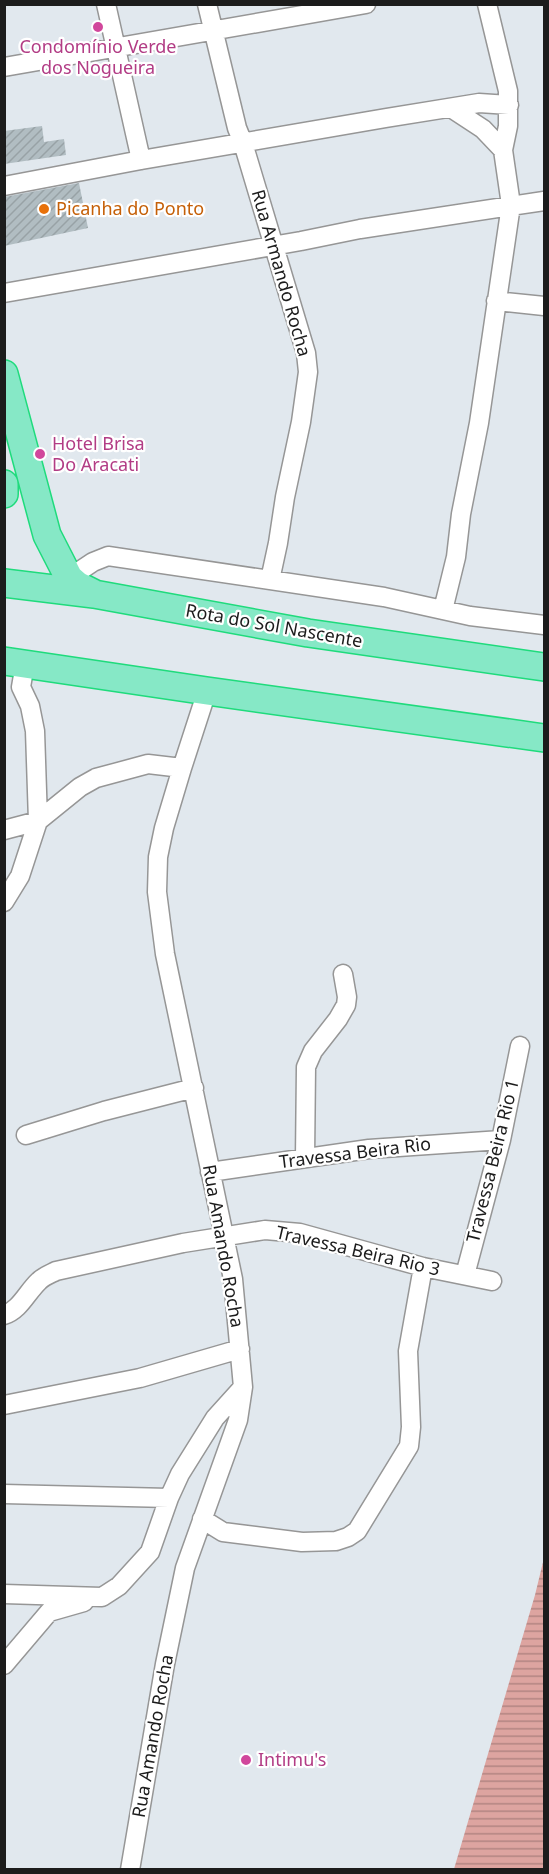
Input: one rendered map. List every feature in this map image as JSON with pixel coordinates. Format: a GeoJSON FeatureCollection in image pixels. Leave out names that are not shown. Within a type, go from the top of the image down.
{"type":"FeatureCollection","features":[{"type":"Feature","properties":{"kind":"highway"},"geometry":{"type":"LineString","coordinates":[[4,374],[47,535],[69,578],[94,594]]}},
{"type":"Feature","properties":{"kind":"highway"},"geometry":{"type":"LineString","coordinates":[[4,484],[4,494]]}},
{"type":"Feature","properties":{"kind":"highway","name":"Rota do Sol Nascente"},"geometry":{"type":"LineString","coordinates":[[4,583],[94,594],[308,633],[544,667]]}},
{"type":"Feature","properties":{"kind":"highway"},"geometry":{"type":"LineString","coordinates":[[14,676],[207,692],[544,738]]}},
{"type":"Feature","properties":{"kind":"street"},"geometry":{"type":"LineString","coordinates":[[106,4],[141,160]]}},
{"type":"Feature","properties":{"kind":"street","name":"Rua Armando Rocha"},"geometry":{"type":"LineString","coordinates":[[207,4],[237,128],[306,353],[308,372],[301,422],[270,580]]}},
{"type":"Feature","properties":{"kind":"street"},"geometry":{"type":"LineString","coordinates":[[4,67],[366,4]]}},
{"type":"Feature","properties":{"kind":"street"},"geometry":{"type":"LineString","coordinates":[[443,610],[456,557],[461,514],[483,397],[511,204],[503,150],[509,105],[505,74],[487,4]]}},
{"type":"Feature","properties":{"kind":"street"},"geometry":{"type":"LineString","coordinates":[[4,186],[243,142],[451,108],[486,103],[509,105]]}},
{"type":"Feature","properties":{"kind":"street"},"geometry":{"type":"LineString","coordinates":[[451,108],[483,129],[503,150]]}},
{"type":"Feature","properties":{"kind":"street"},"geometry":{"type":"LineString","coordinates":[[4,293],[360,229],[511,204],[544,201]]}},
{"type":"Feature","properties":{"kind":"street"},"geometry":{"type":"LineString","coordinates":[[496,302],[544,306]]}},
{"type":"Feature","properties":{"kind":"street"},"geometry":{"type":"LineString","coordinates":[[69,578],[93,562],[108,556],[384,597],[470,616],[544,625]]}},
{"type":"Feature","properties":{"kind":"street"},"geometry":{"type":"LineString","coordinates":[[4,902],[20,876],[38,821],[35,732],[30,706],[14,676]]}},
{"type":"Feature","properties":{"kind":"street","name":"Rua Amando Rocha"},"geometry":{"type":"LineString","coordinates":[[130,1869],[167,1653],[185,1568],[238,1420],[243,1387],[232,1279],[165,954],[157,891],[158,857],[164,828],[207,692]]}},
{"type":"Feature","properties":{"kind":"street"},"geometry":{"type":"LineString","coordinates":[[4,830],[38,821],[80,787],[96,778],[148,764],[182,768]]}},
{"type":"Feature","properties":{"kind":"street"},"geometry":{"type":"LineString","coordinates":[[304,1158],[306,1067],[313,1051],[346,1005],[344,974]]}},
{"type":"Feature","properties":{"kind":"street","name":"Travessa Beira Rio 1"},"geometry":{"type":"LineString","coordinates":[[465,1275],[501,1140],[520,1046]]}},
{"type":"Feature","properties":{"kind":"street"},"geometry":{"type":"LineString","coordinates":[[26,1135],[104,1111],[194,1088]]}},
{"type":"Feature","properties":{"kind":"street","name":"Travessa Beira Rio"},"geometry":{"type":"LineString","coordinates":[[210,1172],[369,1149],[501,1140]]}},
{"type":"Feature","properties":{"kind":"street","name":"Travessa Beira Rio 3"},"geometry":{"type":"LineString","coordinates":[[4,1315],[18,1307],[39,1281],[56,1271],[183,1243],[265,1230],[300,1233],[423,1267],[492,1281]]}},
{"type":"Feature","properties":{"kind":"street"},"geometry":{"type":"LineString","coordinates":[[202,1519],[223,1532],[302,1542],[336,1541],[357,1531],[409,1446],[411,1427],[408,1351],[423,1267]]}},
{"type":"Feature","properties":{"kind":"street"},"geometry":{"type":"LineString","coordinates":[[4,1405],[140,1378],[240,1349]]}},
{"type":"Feature","properties":{"kind":"street"},"geometry":{"type":"LineString","coordinates":[[4,1665],[49,1612],[102,1597],[119,1586],[150,1552],[180,1474],[215,1418],[243,1387]]}},
{"type":"Feature","properties":{"kind":"street"},"geometry":{"type":"LineString","coordinates":[[4,1494],[169,1498]]}},
{"type":"Feature","properties":{"kind":"street"},"geometry":{"type":"LineString","coordinates":[[4,1594],[102,1597]]}},
{"type":"Feature","properties":{"kind":"shaded area"},"geometry":{"type":"Polygon","coordinates":[[[544,1558],[544,1869],[454,1869],[535,1595],[544,1558]]]}},
{"type":"Feature","properties":{"kind":"building"},"geometry":{"type":"Polygon","coordinates":[[[42,126],[44,142],[64,139],[66,155],[4,164],[4,131],[42,126]]]}},
{"type":"Feature","properties":{"kind":"building","name":"Picanha do Ponto"},"geometry":{"type":"Polygon","coordinates":[[[79,183],[88,228],[4,246],[4,197],[79,183]]]}},
{"type":"Feature","properties":{"kind":"place","name":"Condomínio Verde dos Nogueira"},"geometry":{"type":"Point","coordinates":[98,27]}},
{"type":"Feature","properties":{"kind":"place","name":"Picanha do Ponto"},"geometry":{"type":"Point","coordinates":[44,209]}},
{"type":"Feature","properties":{"kind":"place","name":"Hotel Brisa Do Aracati"},"geometry":{"type":"Point","coordinates":[40,454]}},
{"type":"Feature","properties":{"kind":"place","name":"Intimu's"},"geometry":{"type":"Point","coordinates":[246,1760]}}]}
